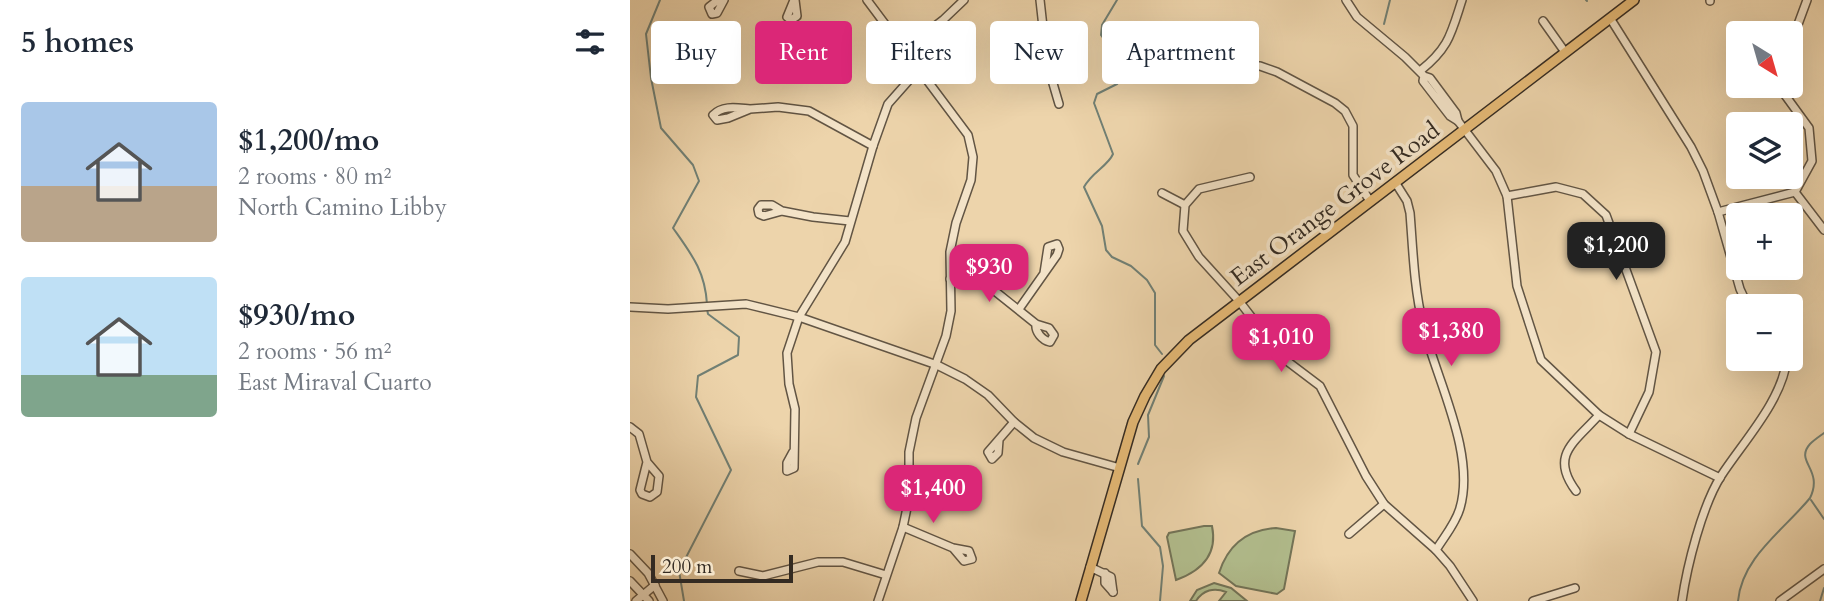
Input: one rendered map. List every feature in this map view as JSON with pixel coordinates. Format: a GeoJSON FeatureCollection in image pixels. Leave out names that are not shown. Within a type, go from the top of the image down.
{"type":"FeatureCollection","features":[{"type":"Feature","properties":{"kind":"main road","name":"East Orange Grove Road"},"geometry":{"type":"LineString","coordinates":[[1081,601],[1133,422],[1144,396],[1161,369],[1189,340],[1395,182],[1461,125],[1634,0]]}},
{"type":"Feature","properties":{"kind":"street"},"geometry":{"type":"LineString","coordinates":[[718,0],[709,7],[712,14],[717,13],[724,0]]}},
{"type":"Feature","properties":{"kind":"street"},"geometry":{"type":"LineString","coordinates":[[867,0],[884,21]]}},
{"type":"Feature","properties":{"kind":"street"},"geometry":{"type":"LineString","coordinates":[[942,21],[964,0]]}},
{"type":"Feature","properties":{"kind":"street"},"geometry":{"type":"LineString","coordinates":[[1040,0],[1047,63],[1059,104]]}},
{"type":"Feature","properties":{"kind":"street"},"geometry":{"type":"LineString","coordinates":[[1346,0],[1357,18],[1422,74],[1423,81],[1496,171],[1507,196],[1517,286],[1541,360],[1599,415],[1629,434],[1720,478]]}},
{"type":"Feature","properties":{"kind":"street"},"geometry":{"type":"LineString","coordinates":[[1422,74],[1440,56],[1451,34],[1462,0]]}},
{"type":"Feature","properties":{"kind":"street"},"geometry":{"type":"LineString","coordinates":[[1799,21],[1807,0]]}},
{"type":"Feature","properties":{"kind":"street"},"geometry":{"type":"LineString","coordinates":[[1610,18],[1691,147],[1703,171],[1742,294]]}},
{"type":"Feature","properties":{"kind":"street"},"geometry":{"type":"LineString","coordinates":[[1543,21],[1565,52]]}},
{"type":"Feature","properties":{"kind":"street"},"geometry":{"type":"LineString","coordinates":[[1259,66],[1277,72],[1345,111],[1353,126],[1353,175],[1370,201]]}},
{"type":"Feature","properties":{"kind":"street"},"geometry":{"type":"LineString","coordinates":[[793,452],[795,410],[789,384],[788,353],[799,317],[845,242],[888,104],[906,84]]}},
{"type":"Feature","properties":{"kind":"street"},"geometry":{"type":"LineString","coordinates":[[878,601],[903,527],[909,498],[909,452],[916,418],[946,336],[951,311],[950,252],[971,180],[972,157],[968,135],[930,84]]}},
{"type":"Feature","properties":{"kind":"street"},"geometry":{"type":"LineString","coordinates":[[1718,212],[1795,192],[1812,162],[1809,128],[1786,98]]}},
{"type":"Feature","properties":{"kind":"street"},"geometry":{"type":"LineString","coordinates":[[750,108],[778,107],[809,111],[873,146]]}},
{"type":"Feature","properties":{"kind":"street"},"geometry":{"type":"LineString","coordinates":[[1250,177],[1199,189],[1185,205],[1183,231],[1199,257],[1239,301],[1283,358],[1327,394],[1366,476],[1384,504],[1436,550],[1473,601]]}},
{"type":"Feature","properties":{"kind":"street"},"geometry":{"type":"LineString","coordinates":[[1395,182],[1407,201],[1410,213],[1415,286],[1423,325],[1459,442],[1463,470],[1460,507],[1436,550]]}},
{"type":"Feature","properties":{"kind":"street"},"geometry":{"type":"LineString","coordinates":[[1507,196],[1556,187],[1583,194],[1606,215],[1656,352],[1649,392],[1629,434]]}},
{"type":"Feature","properties":{"kind":"street"},"geometry":{"type":"LineString","coordinates":[[1795,192],[1824,230]]}},
{"type":"Feature","properties":{"kind":"street"},"geometry":{"type":"LineString","coordinates":[[1163,193],[1185,205]]}},
{"type":"Feature","properties":{"kind":"street"},"geometry":{"type":"LineString","coordinates":[[782,211],[850,221]]}},
{"type":"Feature","properties":{"kind":"street"},"geometry":{"type":"LineString","coordinates":[[1019,309],[1044,273]]}},
{"type":"Feature","properties":{"kind":"street"},"geometry":{"type":"LineString","coordinates":[[950,279],[967,279],[986,284],[1036,324]]}},
{"type":"Feature","properties":{"kind":"street"},"geometry":{"type":"LineString","coordinates":[[630,307],[668,309],[746,304],[799,317],[937,365],[965,379],[988,395],[1034,438],[1063,452],[1120,468]]}},
{"type":"Feature","properties":{"kind":"street"},"geometry":{"type":"LineString","coordinates":[[1682,601],[1700,528],[1720,478],[1777,391],[1786,371]]}},
{"type":"Feature","properties":{"kind":"street"},"geometry":{"type":"LineString","coordinates":[[1576,491],[1565,475],[1564,461],[1570,448],[1599,415]]}},
{"type":"Feature","properties":{"kind":"street"},"geometry":{"type":"LineString","coordinates":[[999,440],[1014,422]]}},
{"type":"Feature","properties":{"kind":"street"},"geometry":{"type":"LineString","coordinates":[[630,427],[639,434],[647,462]]}},
{"type":"Feature","properties":{"kind":"street"},"geometry":{"type":"LineString","coordinates":[[1349,534],[1384,504]]}},
{"type":"Feature","properties":{"kind":"street"},"geometry":{"type":"LineString","coordinates":[[903,527],[953,548]]}},
{"type":"Feature","properties":{"kind":"street"},"geometry":{"type":"LineString","coordinates":[[630,554],[655,585],[663,601]]}},
{"type":"Feature","properties":{"kind":"street"},"geometry":{"type":"LineString","coordinates":[[630,569],[638,561]]}},
{"type":"Feature","properties":{"kind":"street"},"geometry":{"type":"LineString","coordinates":[[739,571],[763,576],[818,562],[843,562],[886,575]]}},
{"type":"Feature","properties":{"kind":"street"},"geometry":{"type":"LineString","coordinates":[[1090,567],[1112,579],[1116,601]]}},
{"type":"Feature","properties":{"kind":"street"},"geometry":{"type":"LineString","coordinates":[[1780,601],[1824,569]]}},
{"type":"Feature","properties":{"kind":"street"},"geometry":{"type":"LineString","coordinates":[[630,581],[649,601]]}},
{"type":"Feature","properties":{"kind":"street"},"geometry":{"type":"LineString","coordinates":[[636,601],[655,585]]}},
{"type":"Feature","properties":{"kind":"street"},"geometry":{"type":"LineString","coordinates":[[1534,601],[1576,588]]}},
{"type":"Feature","properties":{"kind":"green space"},"geometry":{"type":"Polygon","coordinates":[[[1212,526],[1213,536],[1206,561],[1193,572],[1176,580],[1167,537],[1169,533],[1212,526]]]}},
{"type":"Feature","properties":{"kind":"green space"},"geometry":{"type":"Polygon","coordinates":[[[1276,528],[1295,531],[1284,589],[1277,594],[1236,586],[1219,573],[1228,554],[1240,541],[1256,532],[1276,528]]]}},
{"type":"Feature","properties":{"kind":"green space"},"geometry":{"type":"Polygon","coordinates":[[[1214,583],[1231,588],[1247,601],[1219,601],[1226,592],[1213,590],[1205,592],[1196,601],[1190,601],[1197,590],[1214,583]]]}},
{"type":"Feature","properties":{"kind":"waterway"},"geometry":{"type":"LineString","coordinates":[[660,0],[646,34],[661,128],[693,165],[699,181],[673,228],[692,255],[704,282],[707,304]]}},
{"type":"Feature","properties":{"kind":"waterway"},"geometry":{"type":"LineString","coordinates":[[1117,0],[1102,25],[1101,35],[1118,60],[1122,78],[1117,84],[1097,94],[1094,103],[1113,154],[1084,187],[1102,226],[1106,250],[1112,257],[1131,266],[1147,280],[1155,293],[1155,345],[1162,354]]}},
{"type":"Feature","properties":{"kind":"waterway"},"geometry":{"type":"LineString","coordinates":[[1384,24],[1390,0]]}},
{"type":"Feature","properties":{"kind":"waterway"},"geometry":{"type":"LineString","coordinates":[[684,601],[679,571],[731,470],[696,397],[698,376],[738,355],[739,337],[708,314],[707,309]]}},
{"type":"Feature","properties":{"kind":"waterway"},"geometry":{"type":"LineString","coordinates":[[1138,464],[1149,437],[1148,415],[1164,376]]}},
{"type":"Feature","properties":{"kind":"waterway"},"geometry":{"type":"LineString","coordinates":[[1738,601],[1741,585],[1756,558],[1810,498],[1814,480],[1805,456],[1806,450],[1824,433]]}},
{"type":"Feature","properties":{"kind":"waterway"},"geometry":{"type":"LineString","coordinates":[[1138,479],[1142,526],[1160,547],[1163,566],[1160,601]]}},
{"type":"Feature","properties":{"kind":"waterway"},"geometry":{"type":"LineString","coordinates":[[1811,500],[1824,519]]}},
{"type":"Feature","properties":{"kind":"waterway"},"geometry":{"type":"LineString","coordinates":[[1820,601],[1824,588]]}}]}
